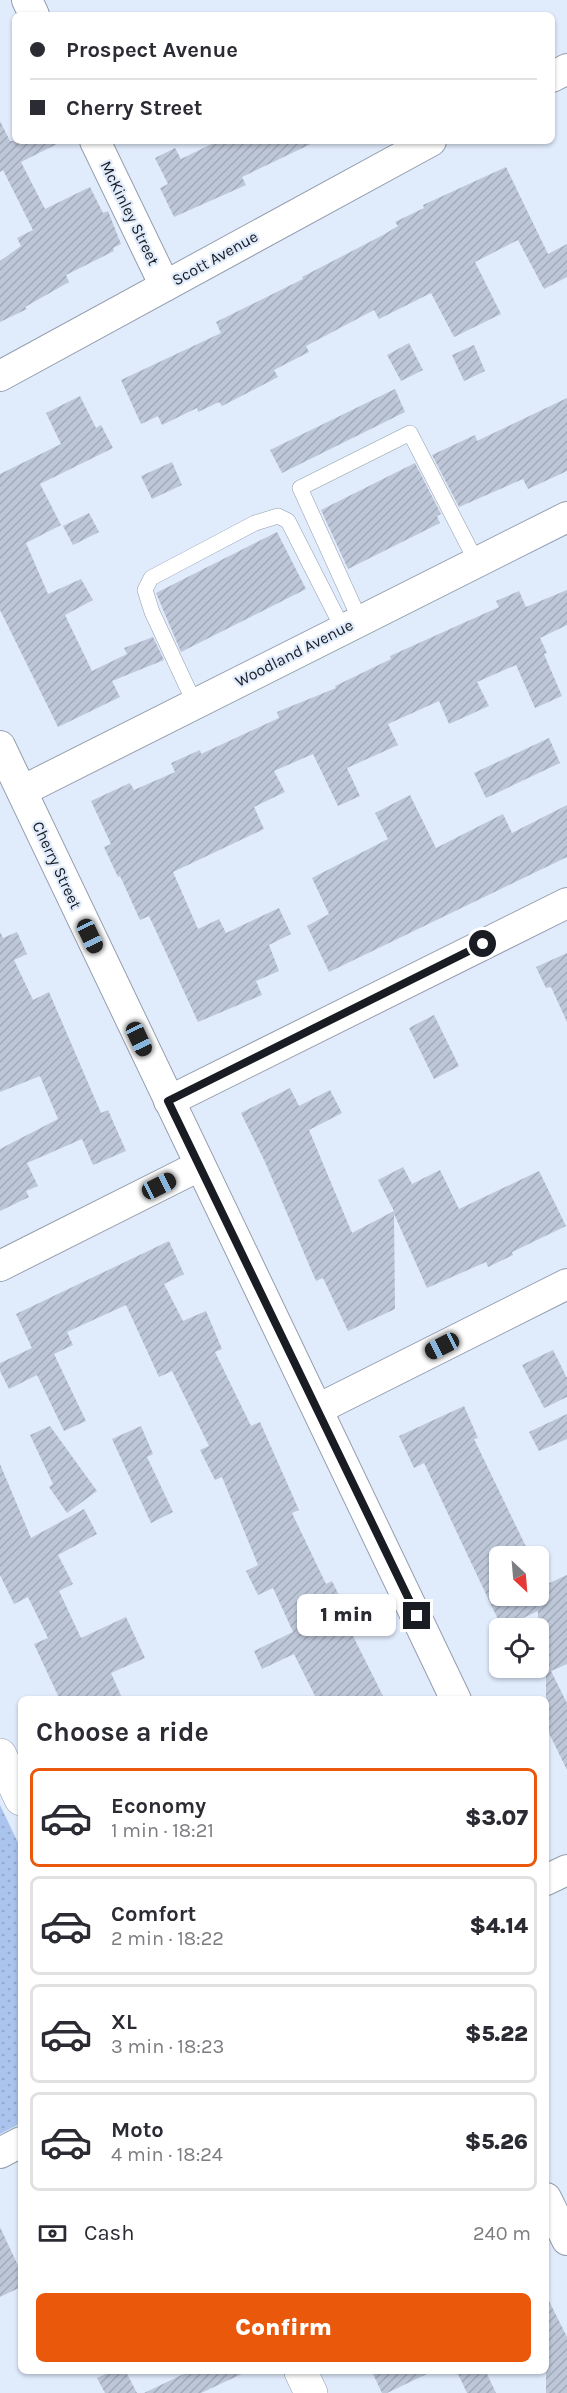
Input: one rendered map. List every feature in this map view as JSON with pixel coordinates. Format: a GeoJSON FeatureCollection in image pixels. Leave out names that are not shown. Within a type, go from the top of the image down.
{"type":"FeatureCollection","features":[{"type":"Feature","properties":{"kind":"street","name":"McKinley Street"},"geometry":{"type":"LineString","coordinates":[[96,144],[165,286]]}},
{"type":"Feature","properties":{"kind":"street","name":"Scott Avenue"},"geometry":{"type":"LineString","coordinates":[[0,375],[425,144]]}},
{"type":"Feature","properties":{"kind":"street","name":"Woodland Avenue"},"geometry":{"type":"LineString","coordinates":[[22,791],[567,517]]}},
{"type":"Feature","properties":{"kind":"street","name":"Cherry Street"},"geometry":{"type":"LineString","coordinates":[[0,746],[454,1696]]}},
{"type":"Feature","properties":{"kind":"street"},"geometry":{"type":"LineString","coordinates":[[168,1101],[567,903]]}},
{"type":"Feature","properties":{"kind":"street"},"geometry":{"type":"LineString","coordinates":[[0,1266],[199,1166]]}},
{"type":"Feature","properties":{"kind":"street"},"geometry":{"type":"LineString","coordinates":[[318,1408],[567,1284]]}},
{"type":"Feature","properties":{"kind":"street"},"geometry":{"type":"LineString","coordinates":[[0,1755],[18,1793]]}},
{"type":"Feature","properties":{"kind":"street"},"geometry":{"type":"LineString","coordinates":[[549,1879],[567,1870]]}},
{"type":"Feature","properties":{"kind":"street"},"geometry":{"type":"LineString","coordinates":[[0,2153],[18,2144]]}},
{"type":"Feature","properties":{"kind":"street"},"geometry":{"type":"LineString","coordinates":[[549,2204],[567,2240]]}},
{"type":"Feature","properties":{"kind":"street"},"geometry":{"type":"LineString","coordinates":[[302,2374],[311,2393]]}},
{"type":"Feature","properties":{"kind":"lane"},"geometry":{"type":"LineString","coordinates":[[351,625],[300,488],[410,433],[476,561]]}},
{"type":"Feature","properties":{"kind":"lane"},"geometry":{"type":"LineString","coordinates":[[195,704],[152,612],[145,590],[151,578],[255,523],[278,516],[288,522],[351,625]]}},
{"type":"Feature","properties":{"kind":"shaded area"},"geometry":{"type":"Polygon","coordinates":[[[0,1805],[18,1843],[18,2125],[0,2134],[0,1805]]]}},
{"type":"Feature","properties":{"kind":"building"},"geometry":{"type":"Polygon","coordinates":[[[0,121],[12,144],[57,144],[21,162],[45,209],[90,187],[103,213],[108,211],[121,244],[113,248],[114,251],[66,275],[69,282],[25,307],[27,309],[0,322],[0,261],[21,246],[17,238],[33,230],[3,170],[0,172],[0,121]]]}},
{"type":"Feature","properties":{"kind":"building"},"geometry":{"type":"Polygon","coordinates":[[[212,144],[311,144],[242,177],[246,185],[174,217],[160,188],[168,184],[155,158],[175,148],[181,159],[212,144]]]}},
{"type":"Feature","properties":{"kind":"building"},"geometry":{"type":"Polygon","coordinates":[[[506,167],[548,254],[567,244],[567,277],[544,289],[518,240],[475,262],[501,314],[454,337],[431,293],[379,319],[374,310],[306,346],[309,352],[274,370],[278,377],[222,406],[219,402],[198,412],[197,408],[162,425],[158,416],[141,424],[121,380],[221,333],[216,322],[303,279],[302,277],[383,235],[398,226],[395,222],[424,208],[423,205],[506,167]]]}},
{"type":"Feature","properties":{"kind":"building"},"geometry":{"type":"Polygon","coordinates":[[[409,343],[423,370],[401,381],[387,355],[409,343]]]}},
{"type":"Feature","properties":{"kind":"building"},"geometry":{"type":"Polygon","coordinates":[[[474,345],[485,371],[464,381],[452,355],[474,345]]]}},
{"type":"Feature","properties":{"kind":"building"},"geometry":{"type":"Polygon","coordinates":[[[395,389],[405,412],[282,473],[270,450],[395,389]]]}},
{"type":"Feature","properties":{"kind":"building"},"geometry":{"type":"Polygon","coordinates":[[[80,396],[96,428],[101,425],[113,448],[40,484],[61,525],[26,543],[48,594],[81,579],[93,600],[65,615],[92,671],[127,654],[124,648],[153,637],[164,660],[112,681],[120,697],[58,727],[0,610],[0,474],[61,444],[46,413],[80,396]]]}},
{"type":"Feature","properties":{"kind":"building"},"geometry":{"type":"Polygon","coordinates":[[[567,398],[567,471],[528,489],[523,479],[459,507],[432,455],[475,435],[477,441],[567,398]]]}},
{"type":"Feature","properties":{"kind":"building"},"geometry":{"type":"Polygon","coordinates":[[[172,462],[182,485],[152,499],[141,476],[172,462]]]}},
{"type":"Feature","properties":{"kind":"building"},"geometry":{"type":"Polygon","coordinates":[[[415,463],[441,514],[437,516],[440,523],[348,569],[321,510],[415,463]]]}},
{"type":"Feature","properties":{"kind":"building"},"geometry":{"type":"Polygon","coordinates":[[[89,513],[99,532],[73,545],[63,526],[89,513]]]}},
{"type":"Feature","properties":{"kind":"building"},"geometry":{"type":"Polygon","coordinates":[[[277,532],[306,589],[181,652],[156,593],[277,532]]]}},
{"type":"Feature","properties":{"kind":"building"},"geometry":{"type":"Polygon","coordinates":[[[567,590],[567,625],[540,638],[547,653],[544,654],[562,696],[535,708],[516,665],[477,682],[489,706],[449,724],[439,701],[388,724],[398,745],[347,768],[360,796],[338,806],[313,754],[274,771],[285,792],[254,807],[264,829],[173,872],[198,929],[219,919],[226,933],[279,908],[291,934],[269,945],[279,971],[256,981],[262,995],[198,1022],[149,916],[140,920],[120,876],[118,877],[104,847],[111,844],[91,801],[130,783],[134,790],[175,772],[171,763],[200,750],[201,754],[279,718],[277,712],[336,688],[335,686],[391,659],[390,656],[499,607],[496,601],[519,591],[526,607],[567,590]]]}},
{"type":"Feature","properties":{"kind":"building"},"geometry":{"type":"Polygon","coordinates":[[[549,738],[560,763],[486,798],[474,773],[549,738]]]}},
{"type":"Feature","properties":{"kind":"building"},"geometry":{"type":"Polygon","coordinates":[[[410,795],[436,848],[503,814],[512,833],[567,805],[567,857],[329,972],[307,926],[329,914],[312,878],[388,839],[375,813],[410,795]]]}},
{"type":"Feature","properties":{"kind":"building"},"geometry":{"type":"Polygon","coordinates":[[[0,932],[3,938],[17,932],[27,954],[14,960],[33,1000],[49,992],[101,1113],[108,1110],[126,1151],[93,1165],[82,1139],[27,1163],[38,1186],[26,1191],[29,1197],[0,1211],[0,1149],[58,1119],[40,1076],[0,1092],[0,932]]]}},
{"type":"Feature","properties":{"kind":"building"},"geometry":{"type":"Polygon","coordinates":[[[567,953],[567,1022],[551,987],[546,988],[536,967],[567,953]]]}},
{"type":"Feature","properties":{"kind":"building"},"geometry":{"type":"Polygon","coordinates":[[[434,1015],[459,1066],[434,1079],[409,1028],[434,1015]]]}},
{"type":"Feature","properties":{"kind":"building"},"geometry":{"type":"Polygon","coordinates":[[[290,1088],[299,1106],[330,1090],[342,1113],[309,1130],[352,1233],[394,1211],[378,1180],[403,1167],[412,1184],[440,1170],[459,1209],[539,1171],[566,1226],[512,1252],[513,1255],[488,1267],[486,1262],[427,1288],[394,1214],[395,1309],[348,1331],[323,1278],[316,1281],[265,1162],[241,1113],[290,1088]]]}},
{"type":"Feature","properties":{"kind":"building"},"geometry":{"type":"Polygon","coordinates":[[[169,1241],[184,1274],[164,1284],[183,1321],[206,1311],[222,1349],[215,1352],[251,1426],[260,1422],[299,1510],[292,1513],[326,1584],[332,1581],[341,1599],[336,1602],[383,1696],[315,1696],[294,1654],[262,1669],[254,1651],[293,1632],[273,1588],[258,1595],[246,1571],[258,1565],[222,1477],[215,1480],[200,1450],[209,1446],[172,1371],[159,1377],[126,1305],[67,1332],[73,1345],[54,1354],[86,1421],[64,1431],[37,1375],[9,1389],[0,1371],[0,1363],[32,1348],[16,1314],[169,1241]]]}},
{"type":"Feature","properties":{"kind":"building"},"geometry":{"type":"Polygon","coordinates":[[[553,1350],[567,1378],[567,1397],[544,1408],[522,1365],[553,1350]]]}},
{"type":"Feature","properties":{"kind":"building"},"geometry":{"type":"Polygon","coordinates":[[[464,1406],[478,1438],[474,1439],[526,1546],[489,1546],[489,1600],[424,1463],[414,1468],[399,1436],[464,1406]]]}},
{"type":"Feature","properties":{"kind":"building"},"geometry":{"type":"Polygon","coordinates":[[[567,1414],[567,1439],[539,1451],[529,1432],[567,1414]]]}},
{"type":"Feature","properties":{"kind":"building"},"geometry":{"type":"Polygon","coordinates":[[[50,1426],[97,1491],[67,1513],[49,1487],[53,1484],[30,1435],[50,1426]]]}},
{"type":"Feature","properties":{"kind":"building"},"geometry":{"type":"Polygon","coordinates":[[[141,1426],[153,1454],[147,1457],[173,1512],[151,1523],[112,1439],[141,1426]]]}},
{"type":"Feature","properties":{"kind":"building"},"geometry":{"type":"Polygon","coordinates":[[[0,1464],[31,1538],[84,1509],[97,1534],[58,1555],[73,1584],[59,1591],[81,1638],[126,1617],[145,1658],[111,1673],[121,1696],[58,1696],[34,1644],[48,1638],[28,1597],[14,1604],[0,1575],[0,1464]]]}},
{"type":"Feature","properties":{"kind":"building"},"geometry":{"type":"Polygon","coordinates":[[[567,1575],[567,1664],[551,1671],[567,1703],[567,1770],[549,1733],[549,1696],[546,1696],[546,1678],[549,1678],[549,1618],[538,1618],[538,1611],[523,1618],[497,1618],[492,1606],[549,1606],[549,1583],[567,1575]]]}},
{"type":"Feature","properties":{"kind":"building"},"geometry":{"type":"Polygon","coordinates":[[[0,2227],[18,2266],[18,2288],[0,2297],[0,2227]]]}},
{"type":"Feature","properties":{"kind":"building"},"geometry":{"type":"Polygon","coordinates":[[[549,2301],[567,2337],[567,2393],[546,2393],[546,2374],[549,2374],[549,2301]]]}},
{"type":"Feature","properties":{"kind":"building"},"geometry":{"type":"Polygon","coordinates":[[[106,2374],[127,2374],[137,2393],[105,2393],[97,2378],[106,2374]]]}},
{"type":"Feature","properties":{"kind":"building"},"geometry":{"type":"Polygon","coordinates":[[[184,2374],[242,2374],[201,2393],[144,2393],[184,2374]]]}},
{"type":"Feature","properties":{"kind":"building"},"geometry":{"type":"Polygon","coordinates":[[[373,2374],[427,2374],[387,2393],[382,2393],[373,2374]]]}},
{"type":"Feature","properties":{"kind":"building"},"geometry":{"type":"Polygon","coordinates":[[[458,2374],[487,2374],[496,2393],[467,2393],[458,2374]]]}},
{"type":"Feature","properties":{"kind":"route"},"geometry":{"type":"LineString","coordinates":[[417,1616],[168,1101],[483,944]]}}]}
